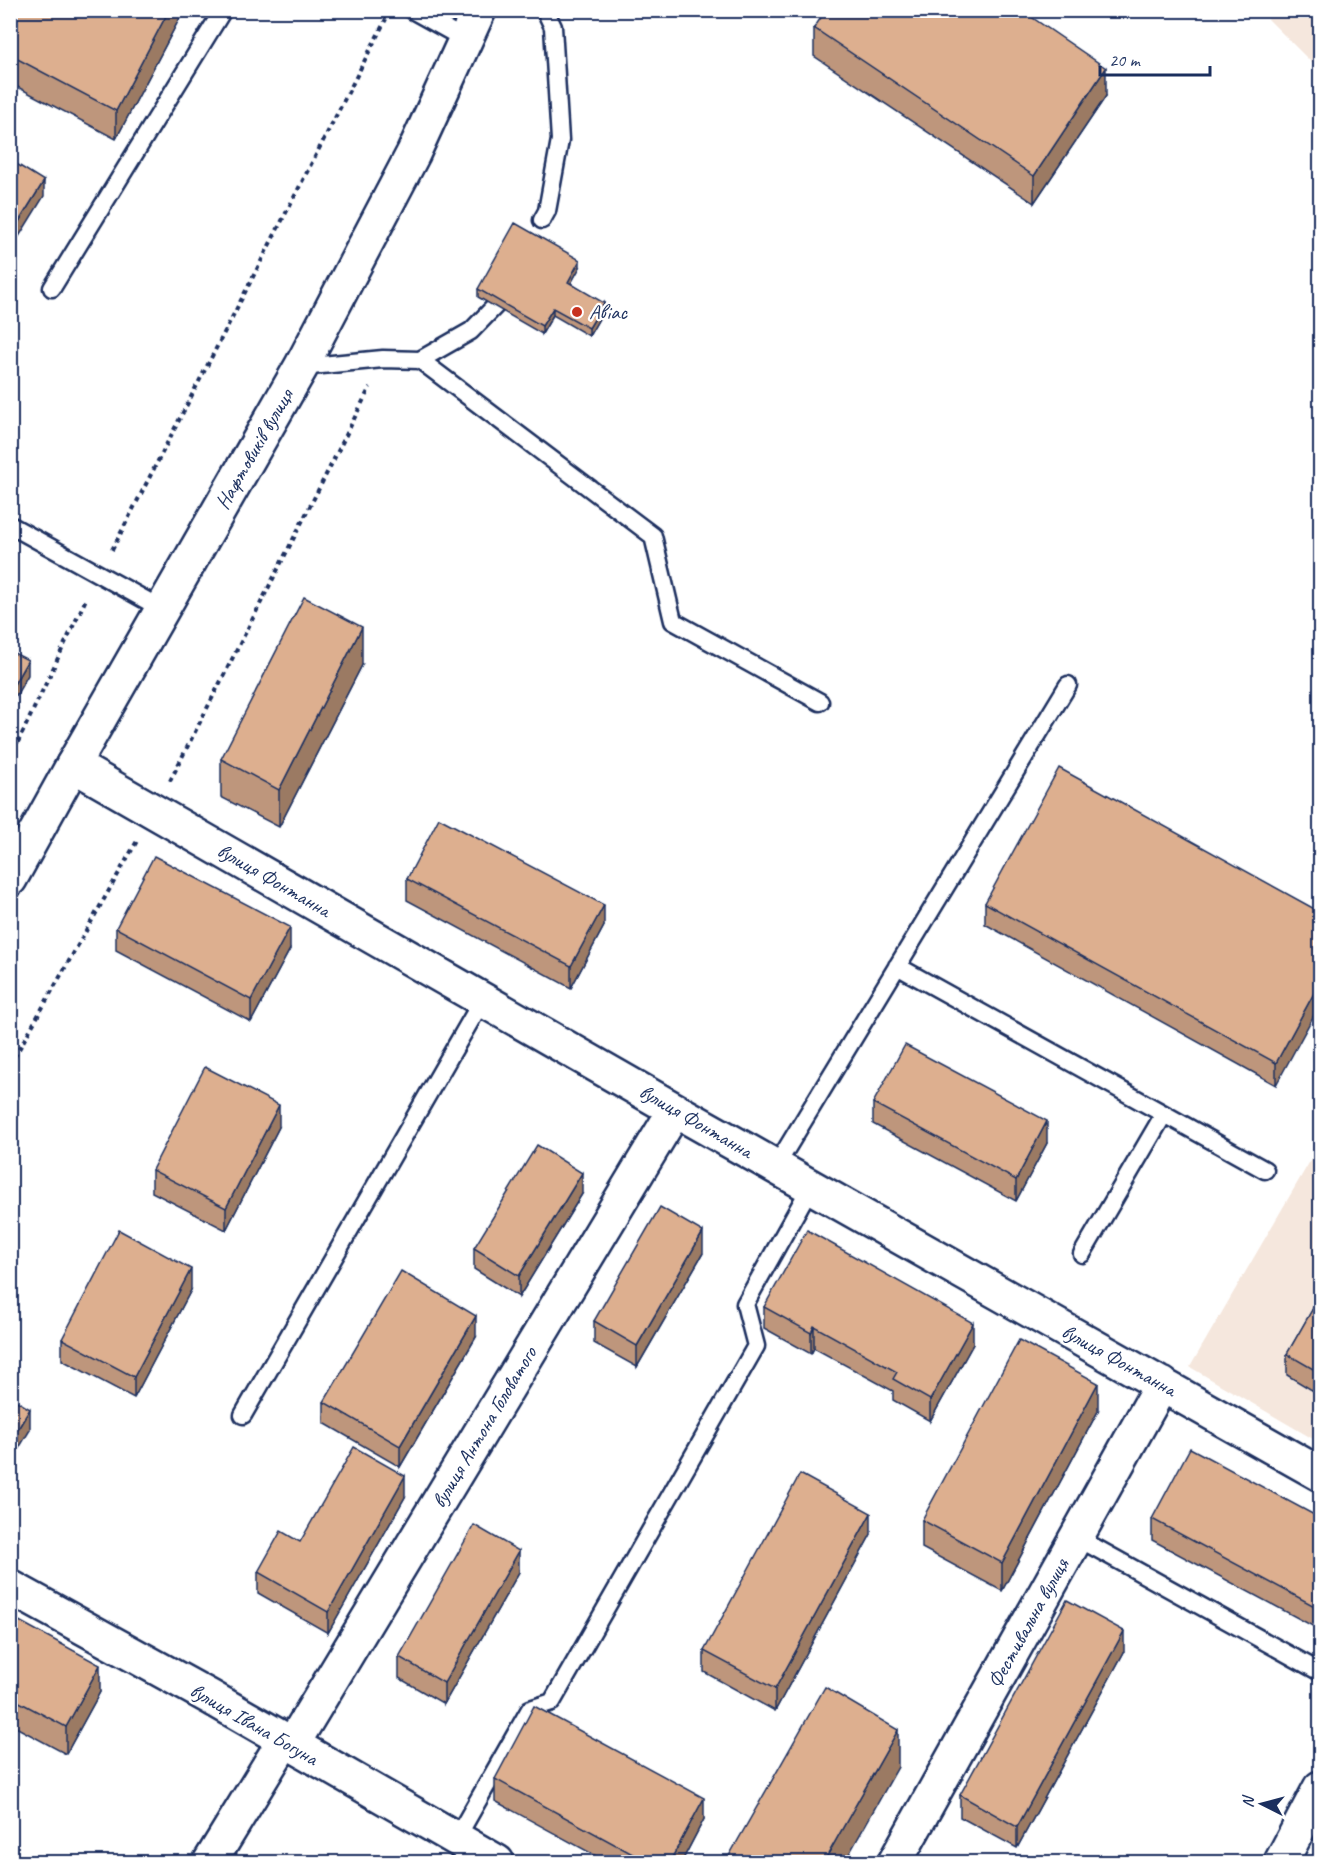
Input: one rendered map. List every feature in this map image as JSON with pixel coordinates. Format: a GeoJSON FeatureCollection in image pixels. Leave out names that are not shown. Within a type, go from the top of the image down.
{"type":"FeatureCollection","features":[{"type":"Feature","properties":{"kind":"street","name":"Нафтовиків вулиця"},"geometry":{"type":"LineString","coordinates":[[11,878],[73,765],[301,367],[412,154],[472,25]]}},
{"type":"Feature","properties":{"kind":"street","name":"вулиця Фонтанна"},"geometry":{"type":"LineString","coordinates":[[73,765],[675,1110],[1320,1474]]}},
{"type":"Feature","properties":{"kind":"street","name":"вулиця Антона Головатого"},"geometry":{"type":"LineString","coordinates":[[210,1863],[288,1743],[675,1110]]}},
{"type":"Feature","properties":{"kind":"street","name":"Фестивальна вулиця"},"geometry":{"type":"LineString","coordinates":[[895,1863],[1161,1384]]}},
{"type":"Feature","properties":{"kind":"street","name":"вулиця Івана Богуна"},"geometry":{"type":"LineString","coordinates":[[10,1587],[210,1697],[497,1863]]}},
{"type":"Feature","properties":{"kind":"street"},"geometry":{"type":"LineString","coordinates":[[1281,1863],[1320,1788]]}},
{"type":"Feature","properties":{"kind":"lane"},"geometry":{"type":"LineString","coordinates":[[52,288],[223,10]]}},
{"type":"Feature","properties":{"kind":"lane"},"geometry":{"type":"LineString","coordinates":[[412,10],[472,25]]}},
{"type":"Feature","properties":{"kind":"lane"},"geometry":{"type":"LineString","coordinates":[[542,220],[547,211],[560,140],[553,27],[545,10]]}},
{"type":"Feature","properties":{"kind":"lane"},"geometry":{"type":"LineString","coordinates":[[301,367],[383,359],[420,360],[471,331],[501,300],[506,290]]}},
{"type":"Feature","properties":{"kind":"lane"},"geometry":{"type":"LineString","coordinates":[[420,360],[653,536],[673,621],[820,702]]}},
{"type":"Feature","properties":{"kind":"lane"},"geometry":{"type":"LineString","coordinates":[[10,525],[162,609]]}},
{"type":"Feature","properties":{"kind":"lane"},"geometry":{"type":"LineString","coordinates":[[776,1167],[1068,685]]}},
{"type":"Feature","properties":{"kind":"lane"},"geometry":{"type":"LineString","coordinates":[[897,966],[1265,1170]]}},
{"type":"Feature","properties":{"kind":"lane"},"geometry":{"type":"LineString","coordinates":[[243,1415],[483,999]]}},
{"type":"Feature","properties":{"kind":"lane"},"geometry":{"type":"LineString","coordinates":[[1082,1254],[1164,1114]]}},
{"type":"Feature","properties":{"kind":"lane"},"geometry":{"type":"LineString","coordinates":[[456,1839],[530,1709],[552,1702],[756,1346],[746,1304],[811,1186]]}},
{"type":"Feature","properties":{"kind":"lane"},"geometry":{"type":"LineString","coordinates":[[1076,1537],[1320,1672]]}},
{"type":"Feature","properties":{"kind":"path"},"geometry":{"type":"LineString","coordinates":[[10,759],[99,574],[390,10]]}},
{"type":"Feature","properties":{"kind":"path"},"geometry":{"type":"LineString","coordinates":[[10,1065],[154,812],[383,359]]}},
{"type":"Feature","properties":{"kind":"shaded area"},"geometry":{"type":"Polygon","coordinates":[[[1260,11],[1320,11],[1320,71],[1260,11]]]}},
{"type":"Feature","properties":{"kind":"shaded area"},"geometry":{"type":"Polygon","coordinates":[[[1320,1144],[1320,1443],[1190,1367],[1320,1144]]]}},
{"type":"Feature","properties":{"kind":"building"},"geometry":{"type":"Polygon","coordinates":[[[10,10],[169,10],[116,111],[10,55],[10,10]]]}},
{"type":"Feature","properties":{"kind":"building"},"geometry":{"type":"Polygon","coordinates":[[[826,10],[1021,10],[1106,68],[1034,176],[814,28],[826,10]]]}},
{"type":"Feature","properties":{"kind":"building"},"geometry":{"type":"Polygon","coordinates":[[[10,160],[44,181],[10,236],[10,160]]]}},
{"type":"Feature","properties":{"kind":"building"},"geometry":{"type":"Polygon","coordinates":[[[515,223],[580,260],[568,282],[604,303],[589,328],[553,308],[542,326],[478,289],[515,223]]]}},
{"type":"Feature","properties":{"kind":"building"},"geometry":{"type":"Polygon","coordinates":[[[304,597],[362,627],[279,790],[221,759],[304,597]]]}},
{"type":"Feature","properties":{"kind":"building"},"geometry":{"type":"Polygon","coordinates":[[[10,651],[28,660],[10,691],[10,651]]]}},
{"type":"Feature","properties":{"kind":"building"},"geometry":{"type":"Polygon","coordinates":[[[1059,768],[1320,912],[1320,982],[1276,1063],[985,903],[1059,768]]]}},
{"type":"Feature","properties":{"kind":"building"},"geometry":{"type":"Polygon","coordinates":[[[439,818],[604,905],[571,966],[407,879],[439,818]]]}},
{"type":"Feature","properties":{"kind":"building"},"geometry":{"type":"Polygon","coordinates":[[[154,856],[290,927],[251,1000],[116,928],[154,856]]]}},
{"type":"Feature","properties":{"kind":"building"},"geometry":{"type":"Polygon","coordinates":[[[905,1045],[1047,1121],[1016,1180],[873,1103],[905,1045]]]}},
{"type":"Feature","properties":{"kind":"building"},"geometry":{"type":"Polygon","coordinates":[[[205,1067],[279,1105],[226,1208],[152,1170],[205,1067]]]}},
{"type":"Feature","properties":{"kind":"building"},"geometry":{"type":"Polygon","coordinates":[[[537,1145],[582,1173],[519,1276],[474,1248],[537,1145]]]}},
{"type":"Feature","properties":{"kind":"building"},"geometry":{"type":"Polygon","coordinates":[[[660,1207],[703,1232],[637,1346],[594,1321],[660,1207]]]}},
{"type":"Feature","properties":{"kind":"building"},"geometry":{"type":"Polygon","coordinates":[[[119,1230],[191,1269],[134,1377],[62,1339],[119,1230]]]}},
{"type":"Feature","properties":{"kind":"building"},"geometry":{"type":"Polygon","coordinates":[[[807,1230],[973,1323],[930,1400],[893,1379],[897,1372],[814,1326],[811,1333],[764,1307],[807,1230]]]}},
{"type":"Feature","properties":{"kind":"building"},"geometry":{"type":"Polygon","coordinates":[[[401,1271],[476,1316],[400,1446],[324,1402],[401,1271]]]}},
{"type":"Feature","properties":{"kind":"building"},"geometry":{"type":"Polygon","coordinates":[[[1320,1296],[1320,1373],[1287,1354],[1320,1296]]]}},
{"type":"Feature","properties":{"kind":"building"},"geometry":{"type":"Polygon","coordinates":[[[1019,1340],[1098,1383],[1002,1563],[922,1520],[1019,1340]]]}},
{"type":"Feature","properties":{"kind":"building"},"geometry":{"type":"Polygon","coordinates":[[[10,1397],[30,1409],[10,1442],[10,1397]]]}},
{"type":"Feature","properties":{"kind":"building"},"geometry":{"type":"Polygon","coordinates":[[[354,1447],[405,1476],[328,1612],[258,1572],[281,1531],[300,1542],[354,1447]]]}},
{"type":"Feature","properties":{"kind":"building"},"geometry":{"type":"Polygon","coordinates":[[[1190,1448],[1320,1518],[1320,1609],[1152,1519],[1190,1448]]]}},
{"type":"Feature","properties":{"kind":"building"},"geometry":{"type":"Polygon","coordinates":[[[800,1474],[871,1513],[775,1689],[704,1651],[800,1474]]]}},
{"type":"Feature","properties":{"kind":"building"},"geometry":{"type":"Polygon","coordinates":[[[474,1525],[519,1551],[444,1683],[399,1657],[474,1525]]]}},
{"type":"Feature","properties":{"kind":"building"},"geometry":{"type":"Polygon","coordinates":[[[1067,1600],[1124,1631],[1017,1827],[960,1795],[1067,1600]]]}},
{"type":"Feature","properties":{"kind":"building"},"geometry":{"type":"Polygon","coordinates":[[[10,1616],[100,1665],[66,1727],[10,1697],[10,1616]]]}},
{"type":"Feature","properties":{"kind":"building"},"geometry":{"type":"Polygon","coordinates":[[[825,1687],[898,1730],[823,1863],[725,1863],[825,1687]]]}},
{"type":"Feature","properties":{"kind":"building"},"geometry":{"type":"Polygon","coordinates":[[[534,1706],[704,1798],[669,1863],[649,1863],[495,1779],[534,1706]]]}},
{"type":"Feature","properties":{"kind":"place","name":"Авіас"},"geometry":{"type":"Point","coordinates":[577,312]}}]}
